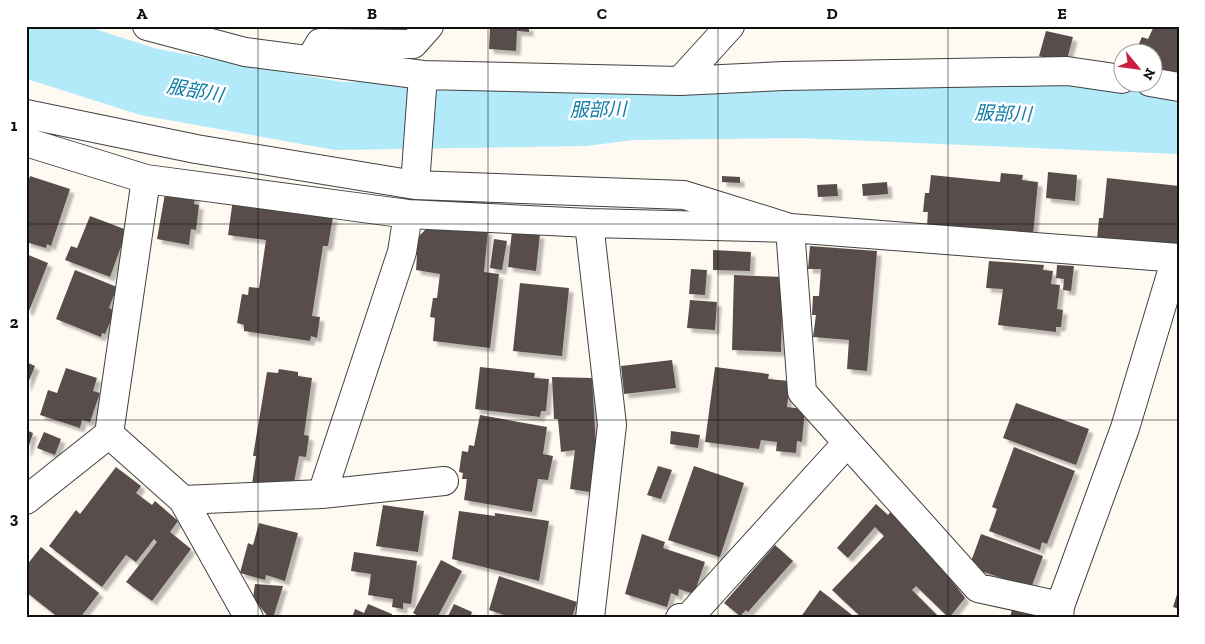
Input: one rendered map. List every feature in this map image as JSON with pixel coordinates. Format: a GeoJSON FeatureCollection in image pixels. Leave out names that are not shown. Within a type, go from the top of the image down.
{"type":"FeatureCollection","features":[{"type":"Feature","properties":{"kind":"street"},"geometry":{"type":"LineString","coordinates":[[147,26],[245,52],[423,75],[680,81],[784,76],[1067,71],[1112,78]]}},
{"type":"Feature","properties":{"kind":"street"},"geometry":{"type":"LineString","coordinates":[[310,60],[320,44],[413,44],[429,26]]}},
{"type":"Feature","properties":{"kind":"street"},"geometry":{"type":"LineString","coordinates":[[680,81],[730,26]]}},
{"type":"Feature","properties":{"kind":"street"},"geometry":{"type":"LineString","coordinates":[[415,183],[423,75]]}},
{"type":"Feature","properties":{"kind":"street"},"geometry":{"type":"LineString","coordinates":[[1162,84],[1179,86]]}},
{"type":"Feature","properties":{"kind":"street"},"geometry":{"type":"LineString","coordinates":[[26,114],[196,149],[415,183],[684,195],[790,228]]}},
{"type":"Feature","properties":{"kind":"street"},"geometry":{"type":"LineString","coordinates":[[26,142],[146,179],[408,214],[589,223],[790,228],[1177,258],[1125,428],[1059,612],[978,588],[802,392],[790,228]]}},
{"type":"Feature","properties":{"kind":"street"},"geometry":{"type":"LineString","coordinates":[[26,500],[109,434],[146,179]]}},
{"type":"Feature","properties":{"kind":"street"},"geometry":{"type":"LineString","coordinates":[[322,494],[402,252],[408,214]]}},
{"type":"Feature","properties":{"kind":"street"},"geometry":{"type":"LineString","coordinates":[[589,223],[612,425],[590,618]]}},
{"type":"Feature","properties":{"kind":"street"},"geometry":{"type":"LineString","coordinates":[[109,434],[182,500],[249,618]]}},
{"type":"Feature","properties":{"kind":"street"},"geometry":{"type":"LineString","coordinates":[[680,618],[690,616],[848,443]]}},
{"type":"Feature","properties":{"kind":"street"},"geometry":{"type":"LineString","coordinates":[[182,500],[322,494],[444,481]]}},
{"type":"Feature","properties":{"kind":"building"},"geometry":{"type":"Polygon","coordinates":[[[490,26],[529,26],[529,32],[517,31],[516,51],[489,49],[490,26]]]}},
{"type":"Feature","properties":{"kind":"building"},"geometry":{"type":"Polygon","coordinates":[[[1154,26],[1179,26],[1179,86],[1162,83],[1162,42],[1140,42],[1142,37],[1148,39],[1154,26]]]}},
{"type":"Feature","properties":{"kind":"building"},"geometry":{"type":"Polygon","coordinates":[[[1046,31],[1073,37],[1066,63],[1039,56],[1046,31]]]}},
{"type":"Feature","properties":{"kind":"building"},"geometry":{"type":"Polygon","coordinates":[[[1048,172],[1077,175],[1075,201],[1046,198],[1048,172]]]}},
{"type":"Feature","properties":{"kind":"building"},"geometry":{"type":"Polygon","coordinates":[[[1001,173],[1023,175],[1022,180],[1038,182],[1033,235],[927,225],[928,212],[923,212],[925,193],[929,193],[931,175],[1000,182],[1001,173]]]}},
{"type":"Feature","properties":{"kind":"building"},"geometry":{"type":"Polygon","coordinates":[[[30,176],[70,189],[51,246],[47,244],[46,248],[26,242],[26,189],[30,176]]]}},
{"type":"Feature","properties":{"kind":"building"},"geometry":{"type":"Polygon","coordinates":[[[722,176],[740,177],[740,183],[722,182],[722,176]]]}},
{"type":"Feature","properties":{"kind":"building"},"geometry":{"type":"Polygon","coordinates":[[[1107,178],[1179,186],[1179,248],[1097,240],[1099,218],[1103,218],[1107,178]]]}},
{"type":"Feature","properties":{"kind":"building"},"geometry":{"type":"Polygon","coordinates":[[[887,182],[888,194],[863,196],[862,184],[887,182]]]}},
{"type":"Feature","properties":{"kind":"building"},"geometry":{"type":"Polygon","coordinates":[[[837,184],[838,196],[818,197],[817,185],[837,184]]]}},
{"type":"Feature","properties":{"kind":"building"},"geometry":{"type":"Polygon","coordinates":[[[166,188],[196,193],[194,204],[199,205],[196,230],[191,229],[189,245],[157,239],[166,188]]]}},
{"type":"Feature","properties":{"kind":"building"},"geometry":{"type":"Polygon","coordinates":[[[233,199],[333,217],[328,246],[323,246],[312,316],[320,317],[317,338],[311,336],[310,341],[244,331],[244,325],[237,323],[242,294],[248,295],[249,287],[259,288],[266,240],[228,235],[233,199]]]}},
{"type":"Feature","properties":{"kind":"building"},"geometry":{"type":"Polygon","coordinates":[[[90,216],[127,230],[110,277],[65,260],[71,246],[77,248],[90,216]]]}},
{"type":"Feature","properties":{"kind":"building"},"geometry":{"type":"Polygon","coordinates":[[[432,223],[488,230],[484,272],[499,274],[490,348],[433,341],[435,318],[430,317],[433,298],[437,298],[440,274],[416,270],[417,255],[413,254],[420,235],[432,223]]]}},
{"type":"Feature","properties":{"kind":"building"},"geometry":{"type":"Polygon","coordinates":[[[512,231],[540,234],[536,271],[508,267],[512,231]]]}},
{"type":"Feature","properties":{"kind":"building"},"geometry":{"type":"Polygon","coordinates":[[[494,239],[507,241],[502,270],[490,268],[494,239]]]}},
{"type":"Feature","properties":{"kind":"building"},"geometry":{"type":"Polygon","coordinates":[[[810,246],[877,251],[867,371],[847,369],[849,340],[813,337],[816,315],[812,315],[813,296],[819,296],[821,269],[808,269],[810,246]]]}},
{"type":"Feature","properties":{"kind":"building"},"geometry":{"type":"Polygon","coordinates":[[[713,250],[751,252],[750,271],[713,270],[713,250]]]}},
{"type":"Feature","properties":{"kind":"building"},"geometry":{"type":"Polygon","coordinates":[[[26,254],[48,263],[29,311],[26,310],[26,254]]]}},
{"type":"Feature","properties":{"kind":"building"},"geometry":{"type":"Polygon","coordinates":[[[989,261],[1044,265],[1043,270],[1053,271],[1051,284],[1060,285],[1057,309],[1063,310],[1061,327],[1056,327],[1056,332],[998,325],[1003,289],[986,288],[989,261]]]}},
{"type":"Feature","properties":{"kind":"building"},"geometry":{"type":"Polygon","coordinates":[[[1057,265],[1074,266],[1071,291],[1063,290],[1064,279],[1056,278],[1057,265]]]}},
{"type":"Feature","properties":{"kind":"building"},"geometry":{"type":"Polygon","coordinates":[[[691,269],[707,270],[705,295],[689,294],[691,269]]]}},
{"type":"Feature","properties":{"kind":"building"},"geometry":{"type":"Polygon","coordinates":[[[75,270],[117,287],[109,308],[115,311],[105,334],[102,333],[101,337],[56,319],[75,270]]]}},
{"type":"Feature","properties":{"kind":"building"},"geometry":{"type":"Polygon","coordinates":[[[734,275],[783,277],[781,352],[732,350],[734,275]]]}},
{"type":"Feature","properties":{"kind":"building"},"geometry":{"type":"Polygon","coordinates":[[[520,283],[569,288],[562,356],[513,351],[520,283]]]}},
{"type":"Feature","properties":{"kind":"building"},"geometry":{"type":"Polygon","coordinates":[[[690,300],[717,302],[715,330],[687,328],[690,300]]]}},
{"type":"Feature","properties":{"kind":"building"},"geometry":{"type":"Polygon","coordinates":[[[672,360],[676,388],[624,394],[621,366],[672,360]]]}},
{"type":"Feature","properties":{"kind":"building"},"geometry":{"type":"Polygon","coordinates":[[[26,362],[35,366],[26,388],[26,362]]]}},
{"type":"Feature","properties":{"kind":"building"},"geometry":{"type":"Polygon","coordinates":[[[480,367],[535,373],[534,378],[549,379],[546,411],[541,411],[540,417],[475,409],[480,367]]]}},
{"type":"Feature","properties":{"kind":"building"},"geometry":{"type":"Polygon","coordinates":[[[715,367],[769,374],[768,379],[790,381],[787,407],[805,409],[802,442],[797,441],[796,453],[776,451],[777,442],[761,440],[759,449],[705,442],[715,367]]]}},
{"type":"Feature","properties":{"kind":"building"},"geometry":{"type":"Polygon","coordinates":[[[66,368],[97,378],[93,391],[100,393],[90,422],[82,420],[80,428],[40,415],[48,390],[57,393],[66,368]]]}},
{"type":"Feature","properties":{"kind":"building"},"geometry":{"type":"Polygon","coordinates":[[[279,369],[298,372],[298,376],[312,378],[304,435],[309,436],[306,457],[299,456],[293,488],[251,491],[256,456],[253,456],[267,372],[278,373],[279,369]]]}},
{"type":"Feature","properties":{"kind":"building"},"geometry":{"type":"Polygon","coordinates":[[[552,377],[592,378],[596,447],[590,492],[570,489],[575,450],[561,452],[558,419],[554,419],[552,377]]]}},
{"type":"Feature","properties":{"kind":"building"},"geometry":{"type":"Polygon","coordinates":[[[1016,403],[1089,429],[1076,465],[1003,438],[1016,403]]]}},
{"type":"Feature","properties":{"kind":"building"},"geometry":{"type":"Polygon","coordinates":[[[480,415],[547,427],[543,454],[553,456],[548,480],[538,479],[532,512],[464,500],[467,479],[462,479],[463,473],[459,472],[462,451],[468,452],[469,445],[474,446],[480,415]]]}},
{"type":"Feature","properties":{"kind":"building"},"geometry":{"type":"Polygon","coordinates":[[[26,430],[33,433],[27,452],[26,452],[26,430]]]}},
{"type":"Feature","properties":{"kind":"building"},"geometry":{"type":"Polygon","coordinates":[[[671,431],[700,435],[698,448],[670,444],[671,431]]]}},
{"type":"Feature","properties":{"kind":"building"},"geometry":{"type":"Polygon","coordinates":[[[44,432],[61,439],[55,455],[37,448],[44,432]]]}},
{"type":"Feature","properties":{"kind":"building"},"geometry":{"type":"Polygon","coordinates":[[[1014,447],[1075,471],[1047,544],[1042,542],[1040,550],[989,531],[997,509],[992,507],[1014,447]]]}},
{"type":"Feature","properties":{"kind":"building"},"geometry":{"type":"Polygon","coordinates":[[[658,466],[672,470],[661,499],[647,495],[658,466]]]}},
{"type":"Feature","properties":{"kind":"building"},"geometry":{"type":"Polygon","coordinates":[[[694,466],[744,483],[720,557],[668,540],[694,466]]]}},
{"type":"Feature","properties":{"kind":"building"},"geometry":{"type":"Polygon","coordinates":[[[116,467],[141,486],[136,493],[152,505],[155,501],[178,521],[170,532],[191,549],[152,601],[126,582],[157,542],[154,539],[136,562],[126,555],[102,587],[49,546],[76,510],[80,514],[116,467]]]}},
{"type":"Feature","properties":{"kind":"building"},"geometry":{"type":"Polygon","coordinates":[[[876,504],[888,515],[892,510],[919,538],[965,598],[949,618],[916,586],[912,590],[940,618],[862,618],[832,590],[884,536],[875,527],[848,558],[837,548],[876,504]]]}},
{"type":"Feature","properties":{"kind":"building"},"geometry":{"type":"Polygon","coordinates":[[[383,505],[424,511],[418,552],[376,546],[383,505]]]}},
{"type":"Feature","properties":{"kind":"building"},"geometry":{"type":"Polygon","coordinates":[[[459,511],[495,516],[495,513],[549,521],[539,581],[452,559],[459,511]]]}},
{"type":"Feature","properties":{"kind":"building"},"geometry":{"type":"Polygon","coordinates":[[[259,523],[298,533],[285,581],[266,575],[265,580],[240,573],[248,543],[253,545],[259,523]]]}},
{"type":"Feature","properties":{"kind":"building"},"geometry":{"type":"Polygon","coordinates":[[[642,534],[665,542],[663,548],[705,562],[694,594],[679,589],[678,596],[671,593],[667,607],[625,594],[642,534]]]}},
{"type":"Feature","properties":{"kind":"building"},"geometry":{"type":"Polygon","coordinates":[[[981,534],[1043,556],[1031,588],[969,567],[981,534]]]}},
{"type":"Feature","properties":{"kind":"building"},"geometry":{"type":"Polygon","coordinates":[[[775,545],[793,561],[748,612],[746,610],[740,616],[724,603],[775,545]]]}},
{"type":"Feature","properties":{"kind":"building"},"geometry":{"type":"Polygon","coordinates":[[[41,547],[99,593],[80,618],[59,618],[26,592],[26,566],[41,547]]]}},
{"type":"Feature","properties":{"kind":"building"},"geometry":{"type":"Polygon","coordinates":[[[354,552],[417,561],[411,604],[403,603],[403,609],[392,607],[393,599],[368,595],[371,574],[351,571],[354,552]]]}},
{"type":"Feature","properties":{"kind":"building"},"geometry":{"type":"Polygon","coordinates":[[[441,560],[462,571],[437,618],[422,618],[413,613],[441,560]]]}},
{"type":"Feature","properties":{"kind":"building"},"geometry":{"type":"Polygon","coordinates":[[[499,576],[577,602],[572,618],[506,618],[507,616],[489,610],[499,576]]]}},
{"type":"Feature","properties":{"kind":"building"},"geometry":{"type":"Polygon","coordinates":[[[255,584],[283,586],[273,618],[269,618],[253,598],[255,584]]]}},
{"type":"Feature","properties":{"kind":"building"},"geometry":{"type":"Polygon","coordinates":[[[820,590],[856,618],[800,618],[820,590]]]}},
{"type":"Feature","properties":{"kind":"building"},"geometry":{"type":"Polygon","coordinates":[[[1179,591],[1179,609],[1173,607],[1179,591]]]}},
{"type":"Feature","properties":{"kind":"building"},"geometry":{"type":"Polygon","coordinates":[[[368,604],[392,614],[391,618],[352,618],[355,609],[364,613],[368,604]]]}},
{"type":"Feature","properties":{"kind":"building"},"geometry":{"type":"Polygon","coordinates":[[[454,604],[472,612],[470,618],[447,618],[454,604]]]}},
{"type":"Feature","properties":{"kind":"building"},"geometry":{"type":"Polygon","coordinates":[[[1012,609],[1047,617],[1047,618],[1010,618],[1012,609]]]}},
{"type":"Feature","properties":{"kind":"waterway","name":"服部川"},"geometry":{"type":"LineString","coordinates":[[26,43],[149,82],[338,116],[584,112],[631,106],[800,104],[1179,120]]}}]}
